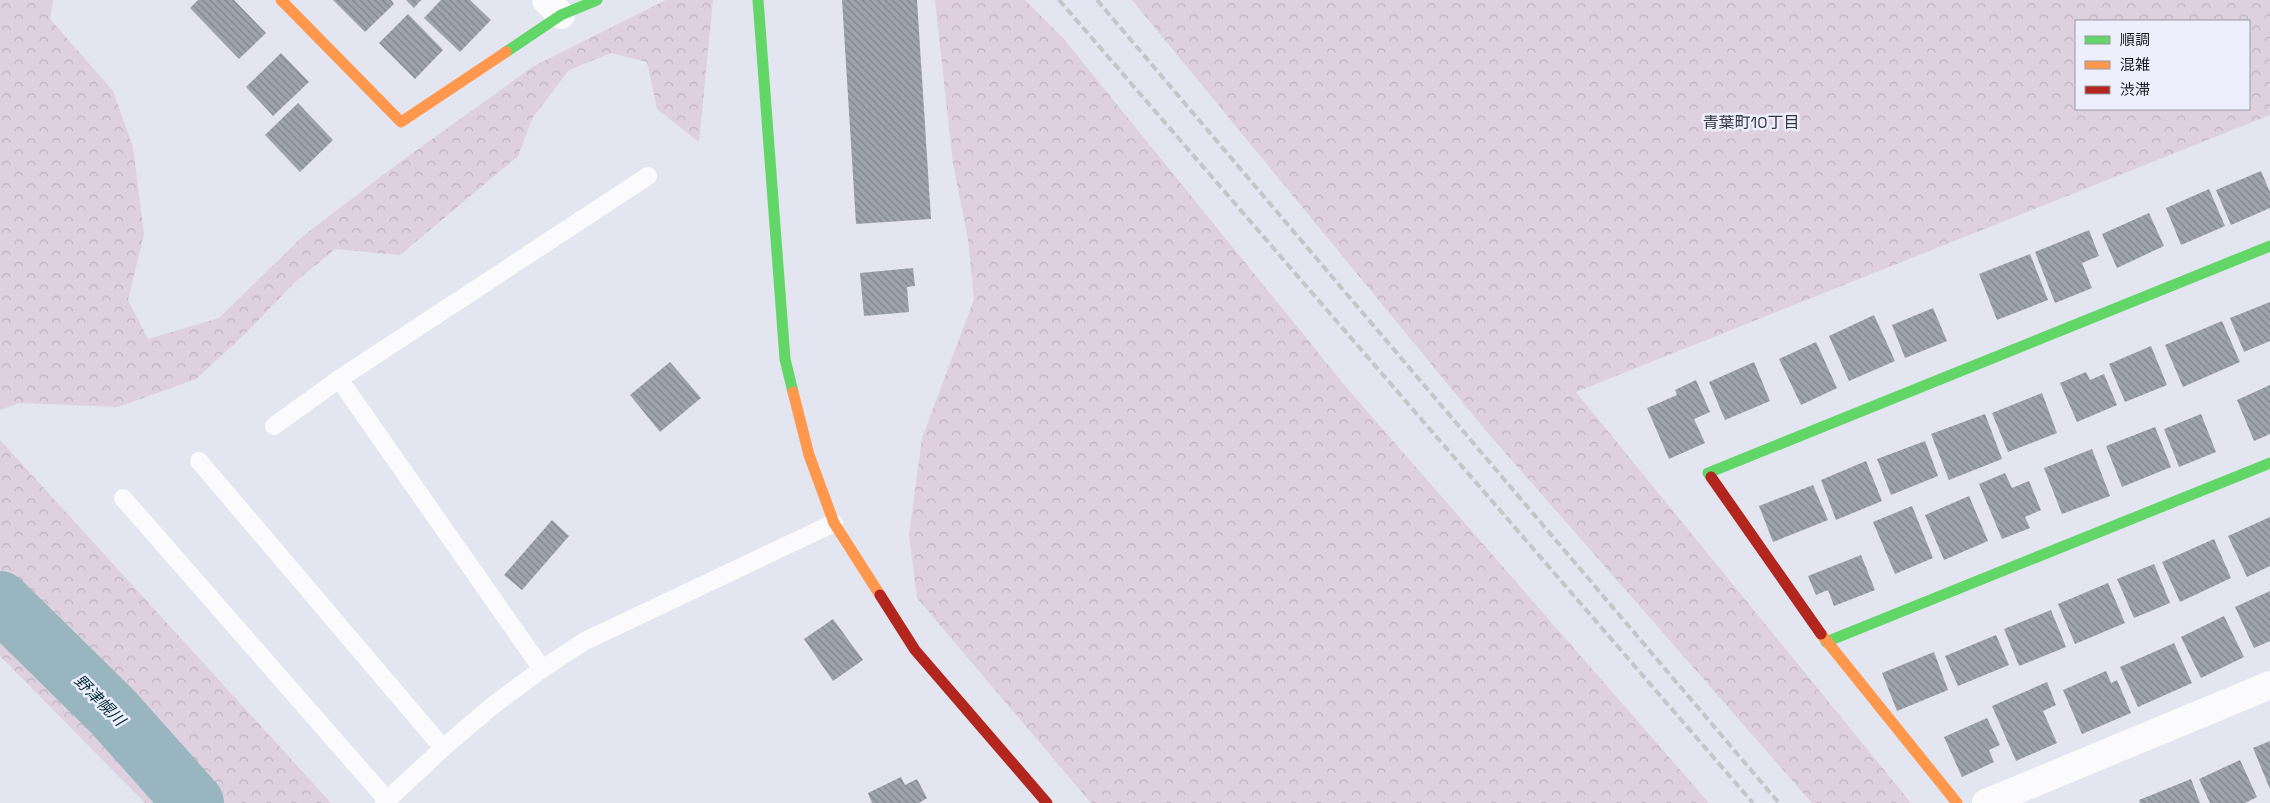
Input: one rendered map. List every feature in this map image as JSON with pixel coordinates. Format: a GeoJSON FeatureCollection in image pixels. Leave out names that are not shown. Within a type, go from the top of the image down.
{"type":"FeatureCollection","features":[{"type":"Feature","properties":{"kind":"street"},"geometry":{"type":"LineString","coordinates":[[281,0],[401,122],[554,8],[597,0]]}},
{"type":"Feature","properties":{"kind":"street"},"geometry":{"type":"LineString","coordinates":[[758,0],[785,359],[809,456],[834,523],[915,650],[1047,803]]}},
{"type":"Feature","properties":{"kind":"street"},"geometry":{"type":"LineString","coordinates":[[1957,803],[1826,642],[1708,472],[2270,246]]}},
{"type":"Feature","properties":{"kind":"street"},"geometry":{"type":"LineString","coordinates":[[1826,642],[2270,463]]}},
{"type":"Feature","properties":{"kind":"street"},"geometry":{"type":"LineString","coordinates":[[1986,803],[2270,685]]}},
{"type":"Feature","properties":{"kind":"lane"},"geometry":{"type":"LineString","coordinates":[[274,426],[339,379],[648,176]]}},
{"type":"Feature","properties":{"kind":"lane"},"geometry":{"type":"LineString","coordinates":[[339,379],[542,669]]}},
{"type":"Feature","properties":{"kind":"lane"},"geometry":{"type":"LineString","coordinates":[[199,461],[443,748]]}},
{"type":"Feature","properties":{"kind":"lane"},"geometry":{"type":"LineString","coordinates":[[123,498],[386,802],[443,748],[492,707],[542,669],[585,641],[834,523]]}},
{"type":"Feature","properties":{"kind":"green space"},"geometry":{"type":"Polygon","coordinates":[[[0,0],[53,0],[50,19],[113,91],[133,147],[144,234],[128,300],[148,339],[219,318],[303,236],[399,163],[534,66],[666,0],[713,0],[699,142],[657,109],[647,62],[611,53],[569,70],[533,117],[518,156],[400,255],[335,249],[294,283],[247,332],[196,379],[118,407],[19,403],[0,410],[0,0]]]}},
{"type":"Feature","properties":{"kind":"green space"},"geometry":{"type":"Polygon","coordinates":[[[935,0],[1025,0],[1063,38],[1346,387],[1709,803],[1091,803],[917,598],[909,535],[922,438],[974,299],[968,239],[953,164],[935,0]]]}},
{"type":"Feature","properties":{"kind":"green space"},"geometry":{"type":"Polygon","coordinates":[[[1132,0],[2270,0],[2270,115],[1576,392],[1911,803],[1812,803],[1487,432],[1132,0]]]}},
{"type":"Feature","properties":{"kind":"green space"},"geometry":{"type":"Polygon","coordinates":[[[0,440],[331,803],[145,803],[0,656],[0,440]]]}},
{"type":"Feature","properties":{"kind":"building"},"geometry":{"type":"Polygon","coordinates":[[[198,0],[234,0],[266,33],[239,59],[190,8],[198,0]]]}},
{"type":"Feature","properties":{"kind":"building"},"geometry":{"type":"Polygon","coordinates":[[[333,0],[391,0],[394,4],[365,32],[333,0]]]}},
{"type":"Feature","properties":{"kind":"building"},"geometry":{"type":"Polygon","coordinates":[[[406,0],[421,0],[414,8],[406,0]]]}},
{"type":"Feature","properties":{"kind":"building"},"geometry":{"type":"Polygon","coordinates":[[[441,0],[470,0],[491,20],[460,52],[424,18],[441,0]]]}},
{"type":"Feature","properties":{"kind":"building"},"geometry":{"type":"Polygon","coordinates":[[[842,0],[917,0],[931,219],[856,224],[842,0]]]}},
{"type":"Feature","properties":{"kind":"building"},"geometry":{"type":"Polygon","coordinates":[[[408,14],[443,50],[415,79],[379,43],[408,14]]]}},
{"type":"Feature","properties":{"kind":"building"},"geometry":{"type":"Polygon","coordinates":[[[281,53],[309,82],[273,116],[246,87],[281,53]]]}},
{"type":"Feature","properties":{"kind":"building"},"geometry":{"type":"Polygon","coordinates":[[[298,103],[333,140],[300,172],[265,135],[298,103]]]}},
{"type":"Feature","properties":{"kind":"building"},"geometry":{"type":"Polygon","coordinates":[[[2261,171],[2270,192],[2270,208],[2231,225],[2216,190],[2261,171]]]}},
{"type":"Feature","properties":{"kind":"building"},"geometry":{"type":"Polygon","coordinates":[[[2209,189],[2225,226],[2181,245],[2166,208],[2209,189]]]}},
{"type":"Feature","properties":{"kind":"building"},"geometry":{"type":"Polygon","coordinates":[[[2149,213],[2164,246],[2117,268],[2102,234],[2149,213]]]}},
{"type":"Feature","properties":{"kind":"building"},"geometry":{"type":"Polygon","coordinates":[[[2089,230],[2099,256],[2082,263],[2092,288],[2055,303],[2035,252],[2089,230]]]}},
{"type":"Feature","properties":{"kind":"building"},"geometry":{"type":"Polygon","coordinates":[[[2030,254],[2048,300],[1997,320],[1979,274],[2030,254]]]}},
{"type":"Feature","properties":{"kind":"building"},"geometry":{"type":"Polygon","coordinates":[[[913,268],[915,286],[907,287],[909,312],[864,316],[860,273],[913,268]]]}},
{"type":"Feature","properties":{"kind":"building"},"geometry":{"type":"Polygon","coordinates":[[[2270,302],[2270,341],[2244,352],[2230,318],[2270,302]]]}},
{"type":"Feature","properties":{"kind":"building"},"geometry":{"type":"Polygon","coordinates":[[[1933,308],[1947,341],[1905,358],[1892,325],[1933,308]]]}},
{"type":"Feature","properties":{"kind":"building"},"geometry":{"type":"Polygon","coordinates":[[[1874,315],[1895,361],[1849,381],[1829,336],[1874,315]]]}},
{"type":"Feature","properties":{"kind":"building"},"geometry":{"type":"Polygon","coordinates":[[[2222,321],[2240,362],[2183,387],[2165,345],[2222,321]]]}},
{"type":"Feature","properties":{"kind":"building"},"geometry":{"type":"Polygon","coordinates":[[[1816,342],[1837,388],[1801,405],[1779,359],[1816,342]]]}},
{"type":"Feature","properties":{"kind":"building"},"geometry":{"type":"Polygon","coordinates":[[[2151,346],[2167,385],[2125,402],[2109,364],[2151,346]]]}},
{"type":"Feature","properties":{"kind":"building"},"geometry":{"type":"Polygon","coordinates":[[[670,362],[701,398],[660,432],[630,395],[670,362]]]}},
{"type":"Feature","properties":{"kind":"building"},"geometry":{"type":"Polygon","coordinates":[[[1754,362],[1770,401],[1725,420],[1709,382],[1754,362]]]}},
{"type":"Feature","properties":{"kind":"building"},"geometry":{"type":"Polygon","coordinates":[[[2086,372],[2090,380],[2104,374],[2117,405],[2077,422],[2060,383],[2086,372]]]}},
{"type":"Feature","properties":{"kind":"building"},"geometry":{"type":"Polygon","coordinates":[[[1696,380],[1710,412],[1694,419],[1705,443],[1669,459],[1647,408],[1677,395],[1675,390],[1696,380]]]}},
{"type":"Feature","properties":{"kind":"building"},"geometry":{"type":"Polygon","coordinates":[[[2270,385],[2270,434],[2254,441],[2237,400],[2270,385]]]}},
{"type":"Feature","properties":{"kind":"building"},"geometry":{"type":"Polygon","coordinates":[[[2042,393],[2057,433],[2008,452],[1992,413],[2042,393]]]}},
{"type":"Feature","properties":{"kind":"building"},"geometry":{"type":"Polygon","coordinates":[[[1985,414],[2002,459],[1949,480],[1931,434],[1985,414]]]}},
{"type":"Feature","properties":{"kind":"building"},"geometry":{"type":"Polygon","coordinates":[[[2201,414],[2216,452],[2179,467],[2164,429],[2201,414]]]}},
{"type":"Feature","properties":{"kind":"building"},"geometry":{"type":"Polygon","coordinates":[[[2155,427],[2171,467],[2122,487],[2106,446],[2155,427]]]}},
{"type":"Feature","properties":{"kind":"building"},"geometry":{"type":"Polygon","coordinates":[[[1925,441],[1938,476],[1891,495],[1877,459],[1925,441]]]}},
{"type":"Feature","properties":{"kind":"building"},"geometry":{"type":"Polygon","coordinates":[[[2092,449],[2110,496],[2062,514],[2044,468],[2092,449]]]}},
{"type":"Feature","properties":{"kind":"building"},"geometry":{"type":"Polygon","coordinates":[[[1866,461],[1882,501],[1836,520],[1821,480],[1866,461]]]}},
{"type":"Feature","properties":{"kind":"building"},"geometry":{"type":"Polygon","coordinates":[[[2005,473],[2012,488],[2029,481],[2041,510],[2025,517],[2030,528],[2002,539],[1979,484],[2005,473]]]}},
{"type":"Feature","properties":{"kind":"building"},"geometry":{"type":"Polygon","coordinates":[[[1813,485],[1828,520],[1773,542],[1759,506],[1813,485]]]}},
{"type":"Feature","properties":{"kind":"building"},"geometry":{"type":"Polygon","coordinates":[[[1969,496],[1988,541],[1944,560],[1925,515],[1969,496]]]}},
{"type":"Feature","properties":{"kind":"building"},"geometry":{"type":"Polygon","coordinates":[[[1912,506],[1933,558],[1895,574],[1873,522],[1912,506]]]}},
{"type":"Feature","properties":{"kind":"building"},"geometry":{"type":"Polygon","coordinates":[[[2270,517],[2270,566],[2247,577],[2228,536],[2270,517]]]}},
{"type":"Feature","properties":{"kind":"building"},"geometry":{"type":"Polygon","coordinates":[[[552,520],[569,536],[522,590],[504,575],[552,520]]]}},
{"type":"Feature","properties":{"kind":"building"},"geometry":{"type":"Polygon","coordinates":[[[2214,539],[2231,578],[2180,602],[2162,562],[2214,539]]]}},
{"type":"Feature","properties":{"kind":"building"},"geometry":{"type":"Polygon","coordinates":[[[1861,555],[1875,590],[1834,606],[1828,590],[1816,595],[1808,576],[1861,555]]]}},
{"type":"Feature","properties":{"kind":"building"},"geometry":{"type":"Polygon","coordinates":[[[2154,564],[2170,603],[2134,618],[2117,579],[2154,564]]]}},
{"type":"Feature","properties":{"kind":"building"},"geometry":{"type":"Polygon","coordinates":[[[2108,583],[2125,623],[2075,644],[2058,604],[2108,583]]]}},
{"type":"Feature","properties":{"kind":"building"},"geometry":{"type":"Polygon","coordinates":[[[2270,591],[2270,641],[2254,648],[2235,607],[2270,591]]]}},
{"type":"Feature","properties":{"kind":"building"},"geometry":{"type":"Polygon","coordinates":[[[2051,610],[2066,647],[2019,666],[2004,629],[2051,610]]]}},
{"type":"Feature","properties":{"kind":"building"},"geometry":{"type":"Polygon","coordinates":[[[2224,616],[2244,657],[2201,678],[2181,637],[2224,616]]]}},
{"type":"Feature","properties":{"kind":"building"},"geometry":{"type":"Polygon","coordinates":[[[833,619],[863,660],[833,681],[804,639],[833,619]]]}},
{"type":"Feature","properties":{"kind":"building"},"geometry":{"type":"Polygon","coordinates":[[[1996,635],[2009,665],[1958,686],[1945,656],[1996,635]]]}},
{"type":"Feature","properties":{"kind":"building"},"geometry":{"type":"Polygon","coordinates":[[[2174,643],[2192,683],[2138,707],[2120,667],[2174,643]]]}},
{"type":"Feature","properties":{"kind":"building"},"geometry":{"type":"Polygon","coordinates":[[[1934,652],[1948,690],[1897,711],[1882,673],[1934,652]]]}},
{"type":"Feature","properties":{"kind":"building"},"geometry":{"type":"Polygon","coordinates":[[[2106,671],[2111,683],[2117,680],[2131,713],[2082,734],[2063,690],[2106,671]]]}},
{"type":"Feature","properties":{"kind":"building"},"geometry":{"type":"Polygon","coordinates":[[[2047,682],[2056,705],[2043,711],[2057,743],[2016,761],[1992,706],[2047,682]]]}},
{"type":"Feature","properties":{"kind":"building"},"geometry":{"type":"Polygon","coordinates":[[[1987,718],[2000,745],[1989,750],[1994,762],[1962,777],[1944,737],[1987,718]]]}},
{"type":"Feature","properties":{"kind":"building"},"geometry":{"type":"Polygon","coordinates":[[[2270,741],[2270,789],[2253,748],[2270,741]]]}},
{"type":"Feature","properties":{"kind":"building"},"geometry":{"type":"Polygon","coordinates":[[[2240,760],[2257,797],[2245,803],[2210,803],[2199,779],[2240,760]]]}},
{"type":"Feature","properties":{"kind":"building"},"geometry":{"type":"Polygon","coordinates":[[[901,777],[905,785],[917,779],[927,798],[919,803],[872,803],[868,793],[901,777]]]}},
{"type":"Feature","properties":{"kind":"building"},"geometry":{"type":"Polygon","coordinates":[[[2191,779],[2200,803],[2140,803],[2139,800],[2191,779]]]}},
{"type":"Feature","properties":{"kind":"waterway","name":"野津幌川"},"geometry":{"type":"LineString","coordinates":[[0,601],[113,712],[194,803]]}},
{"type":"Feature","properties":{"kind":"railway"},"geometry":{"type":"LineString","coordinates":[[1059,0],[1753,803]]}},
{"type":"Feature","properties":{"kind":"railway"},"geometry":{"type":"LineString","coordinates":[[1097,0],[1779,803]]}},
{"type":"Feature","properties":{"kind":"traffic: fast"},"geometry":{"type":"LineString","coordinates":[[506,52],[561,15],[597,0]]}},
{"type":"Feature","properties":{"kind":"traffic: fast"},"geometry":{"type":"LineString","coordinates":[[758,0],[785,359],[793,392]]}},
{"type":"Feature","properties":{"kind":"traffic: fast"},"geometry":{"type":"LineString","coordinates":[[1711,477],[1708,473],[2270,246]]}},
{"type":"Feature","properties":{"kind":"traffic: fast"},"geometry":{"type":"LineString","coordinates":[[1826,642],[2270,463]]}},
{"type":"Feature","properties":{"kind":"traffic: slow"},"geometry":{"type":"LineString","coordinates":[[281,0],[401,122],[506,52]]}},
{"type":"Feature","properties":{"kind":"traffic: slow"},"geometry":{"type":"LineString","coordinates":[[793,392],[809,455],[834,523],[880,595]]}},
{"type":"Feature","properties":{"kind":"traffic: slow"},"geometry":{"type":"LineString","coordinates":[[1821,634],[1957,803]]}},
{"type":"Feature","properties":{"kind":"traffic: jam"},"geometry":{"type":"LineString","coordinates":[[1711,477],[1821,634]]}},
{"type":"Feature","properties":{"kind":"traffic: jam"},"geometry":{"type":"LineString","coordinates":[[880,595],[915,650],[1047,803]]}},
{"type":"Feature","properties":{"kind":"district","name":"青葉町10丁目"},"geometry":{"type":"Point","coordinates":[1751,122]}}]}
